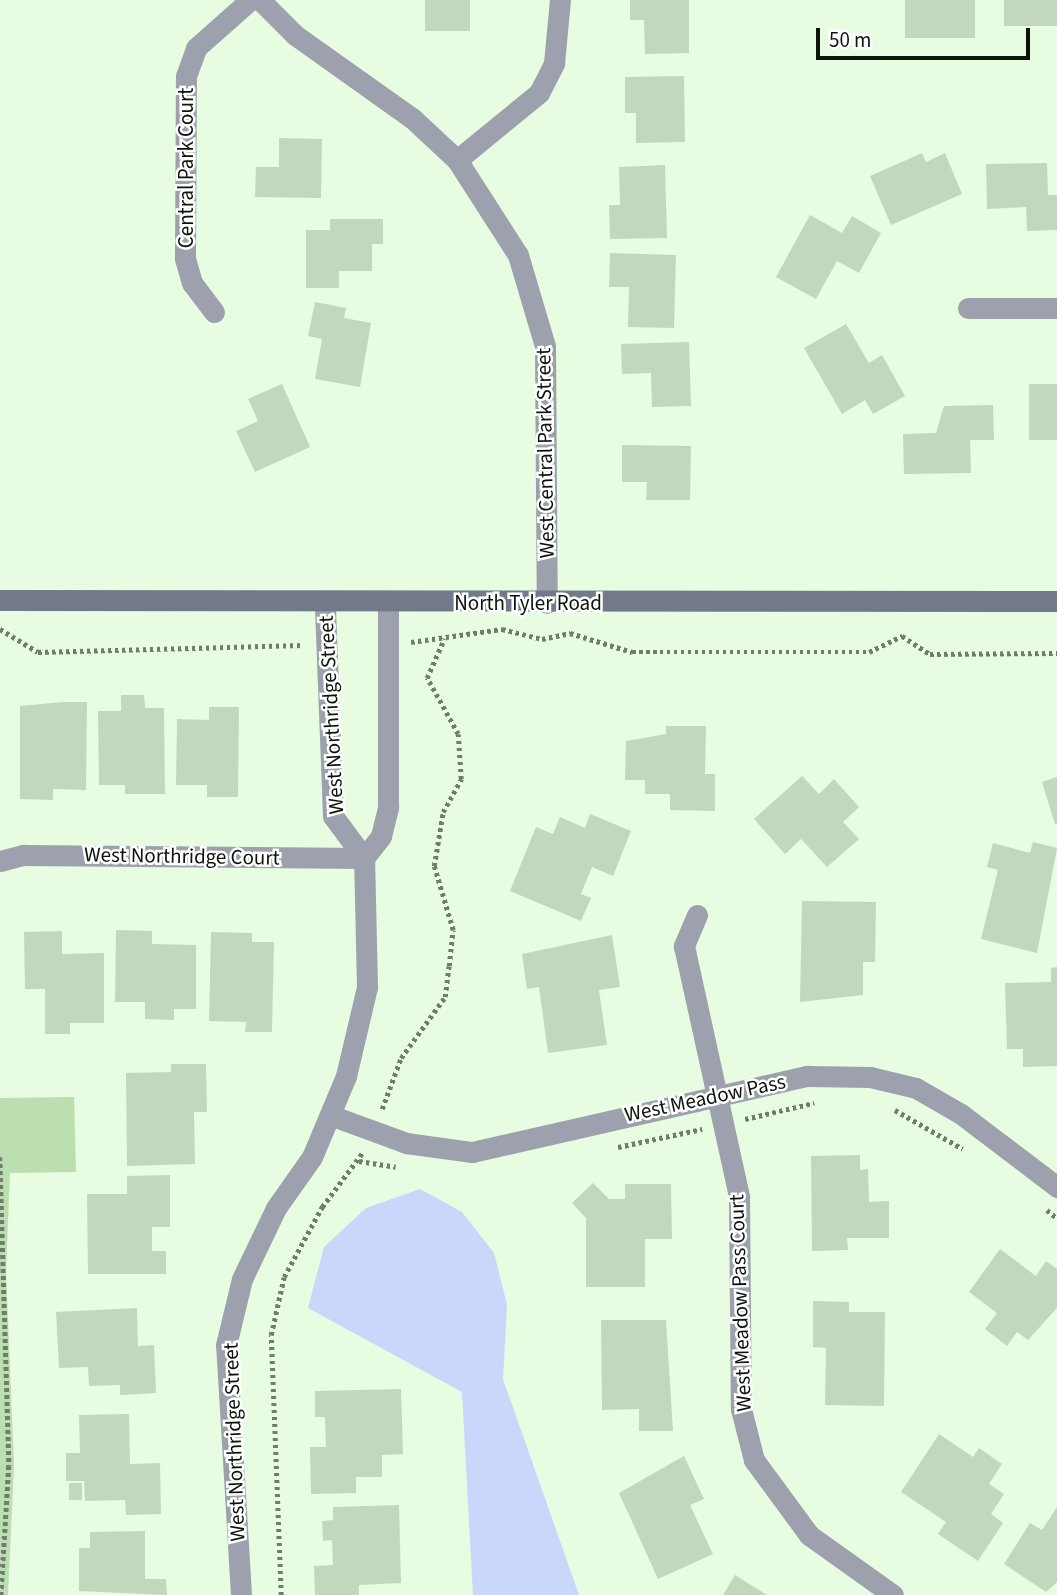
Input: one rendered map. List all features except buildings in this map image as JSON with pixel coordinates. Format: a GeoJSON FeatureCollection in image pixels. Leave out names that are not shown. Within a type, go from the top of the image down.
{"type":"FeatureCollection","features":[{"type":"Feature","properties":{"kind":"main road","name":"North Tyler Road"},"geometry":{"type":"LineString","coordinates":[[0,600],[324,604],[1057,601]]}},
{"type":"Feature","properties":{"kind":"street","name":"Central Park Court"},"geometry":{"type":"LineString","coordinates":[[214,312],[192,283],[185,258],[186,76],[196,48],[250,0]]}},
{"type":"Feature","properties":{"kind":"street","name":"West Central Park Street"},"geometry":{"type":"LineString","coordinates":[[260,0],[295,35],[412,118],[457,160],[495,212],[535,298],[548,401],[547,603]]}},
{"type":"Feature","properties":{"kind":"street"},"geometry":{"type":"LineString","coordinates":[[457,160],[539,93],[554,63],[560,0]]}},
{"type":"Feature","properties":{"kind":"street"},"geometry":{"type":"LineString","coordinates":[[968,308],[1057,308]]}},
{"type":"Feature","properties":{"kind":"street","name":"West Northridge Street"},"geometry":{"type":"LineString","coordinates":[[241,1595],[226,1345],[242,1279],[330,1115],[368,987],[371,925],[364,858],[332,816],[324,604]]}},
{"type":"Feature","properties":{"kind":"street"},"geometry":{"type":"LineString","coordinates":[[364,858],[381,836],[388,807],[388,604]]}},
{"type":"Feature","properties":{"kind":"street","name":"West Northridge Court"},"geometry":{"type":"LineString","coordinates":[[0,861],[23,855],[364,858]]}},
{"type":"Feature","properties":{"kind":"street","name":"West Meadow Pass Court"},"geometry":{"type":"LineString","coordinates":[[696,915],[684,946],[719,1093],[739,1197],[741,1409],[754,1460],[809,1535],[893,1595]]}},
{"type":"Feature","properties":{"kind":"street","name":"West Meadow Pass"},"geometry":{"type":"LineString","coordinates":[[330,1115],[406,1143],[472,1152],[719,1093],[807,1076],[870,1077],[916,1088],[961,1114],[1057,1187]]}},
{"type":"Feature","properties":{"kind":"path"},"geometry":{"type":"LineString","coordinates":[[0,629],[38,652],[326,644]]}},
{"type":"Feature","properties":{"kind":"path"},"geometry":{"type":"LineString","coordinates":[[388,642],[502,629],[542,639],[570,633],[632,652],[869,652],[902,636],[930,654],[1057,653]]}},
{"type":"Feature","properties":{"kind":"path"},"geometry":{"type":"LineString","coordinates":[[0,1157],[9,1466],[1,1595]]}},
{"type":"Feature","properties":{"kind":"green space"},"geometry":{"type":"Polygon","coordinates":[[[74,1097],[76,1172],[10,1173],[6,1271],[14,1465],[8,1595],[0,1595],[0,1098],[74,1097]]]}},
{"type":"Feature","properties":{"kind":"water"},"geometry":{"type":"Polygon","coordinates":[[[420,1189],[462,1212],[494,1253],[507,1305],[503,1379],[579,1595],[473,1595],[462,1392],[308,1308],[324,1247],[366,1208],[420,1189]]]}}]}
